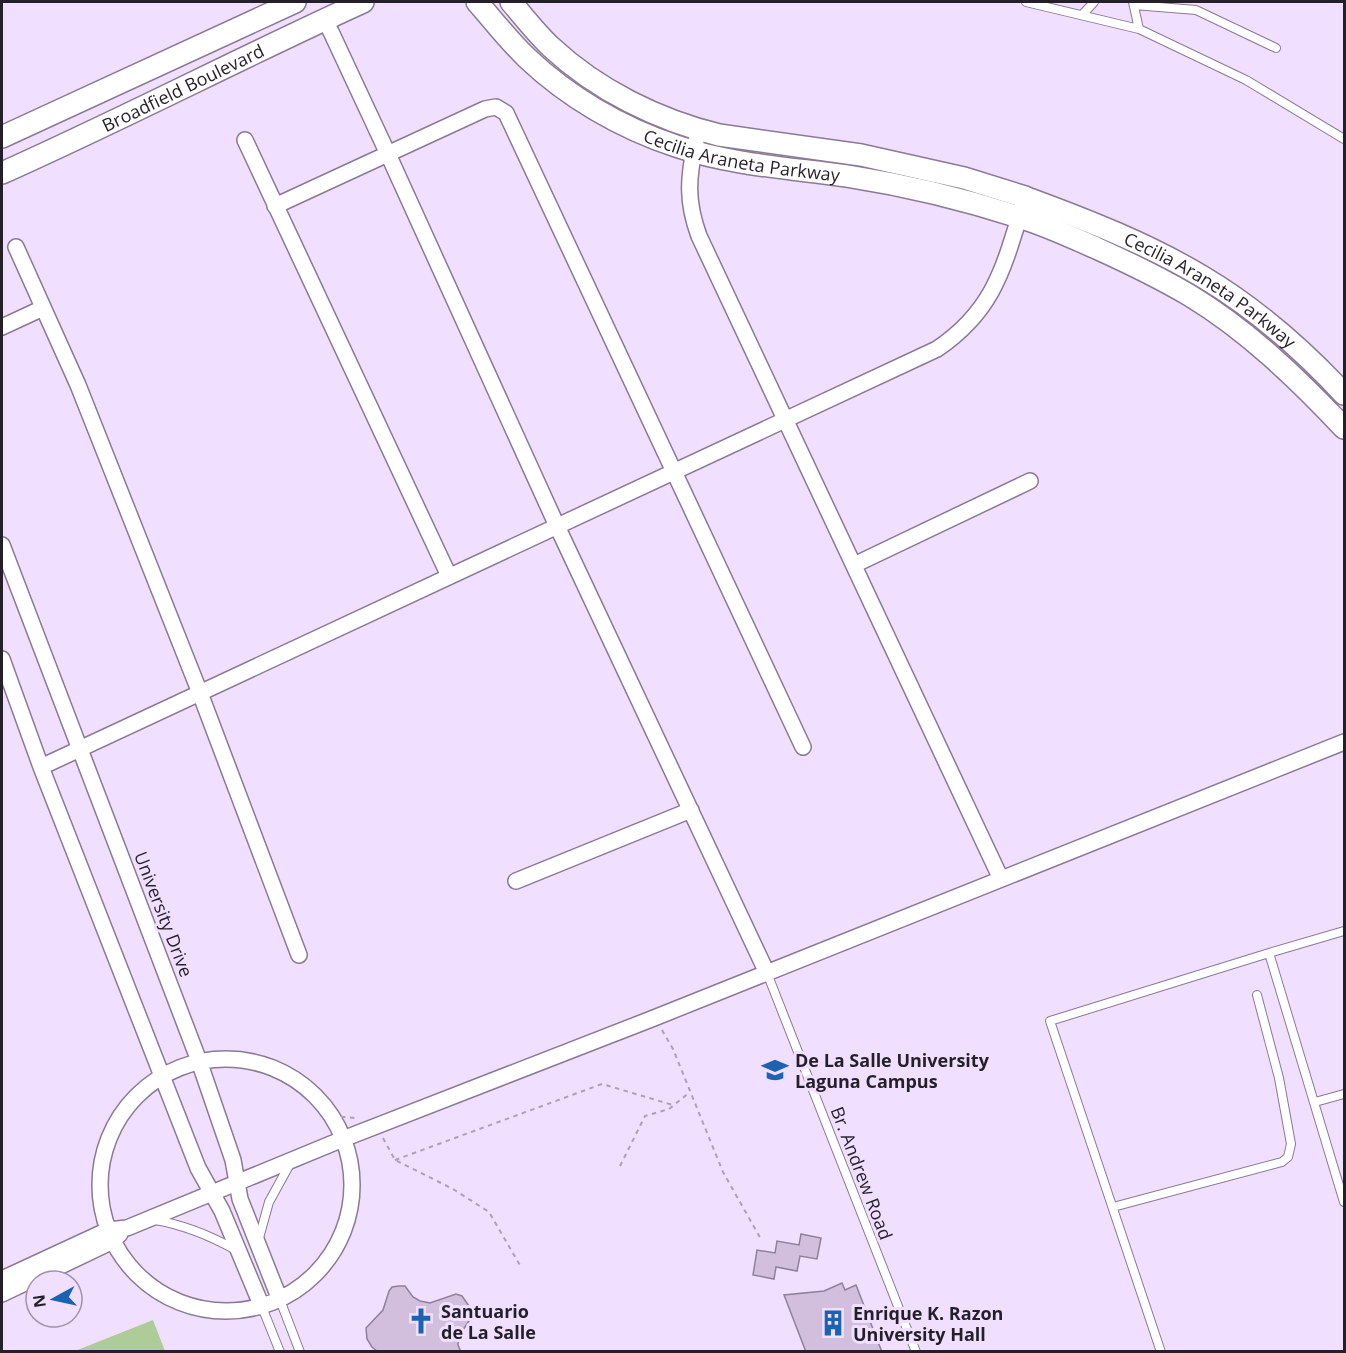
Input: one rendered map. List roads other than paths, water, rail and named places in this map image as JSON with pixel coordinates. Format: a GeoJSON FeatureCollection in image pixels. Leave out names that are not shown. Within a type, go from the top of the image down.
{"type":"FeatureCollection","features":[{"type":"Feature","properties":{"kind":"street","name":"Broadfield Boulevard"},"geometry":{"type":"LineString","coordinates":[[2,137],[295,2]]}},
{"type":"Feature","properties":{"kind":"street","name":"Broadfield Boulevard"},"geometry":{"type":"LineString","coordinates":[[2,173],[363,2]]}},
{"type":"Feature","properties":{"kind":"street","name":"Cecilia Araneta Parkway"},"geometry":{"type":"LineString","coordinates":[[477,2],[528,59],[575,95],[632,129],[694,152],[759,165],[1022,207],[1116,233],[1204,278],[1266,321],[1300,350],[1344,394]]}},
{"type":"Feature","properties":{"kind":"street","name":"Cecilia Araneta Parkway"},"geometry":{"type":"LineString","coordinates":[[511,2],[551,47],[586,75],[639,106],[699,130],[741,139],[835,150],[964,178],[1022,207],[1050,227],[1113,256],[1190,296],[1264,350],[1344,428]]}},
{"type":"Feature","properties":{"kind":"street"},"geometry":{"type":"LineString","coordinates":[[325,19],[557,525],[767,973]]}},
{"type":"Feature","properties":{"kind":"street"},"geometry":{"type":"LineString","coordinates":[[275,206],[485,109],[496,107],[506,113],[803,747]]}},
{"type":"Feature","properties":{"kind":"street"},"geometry":{"type":"LineString","coordinates":[[699,130],[689,176],[689,197],[693,218],[1001,879]]}},
{"type":"Feature","properties":{"kind":"street"},"geometry":{"type":"LineString","coordinates":[[245,140],[449,576]]}},
{"type":"Feature","properties":{"kind":"street"},"geometry":{"type":"LineString","coordinates":[[41,766],[81,750],[557,525],[937,349],[969,324],[994,288],[1003,268],[1022,207]]}},
{"type":"Feature","properties":{"kind":"street"},"geometry":{"type":"LineString","coordinates":[[16,247],[78,385],[200,693],[298,955]]}},
{"type":"Feature","properties":{"kind":"street"},"geometry":{"type":"LineString","coordinates":[[2,327],[43,308]]}},
{"type":"Feature","properties":{"kind":"street"},"geometry":{"type":"LineString","coordinates":[[854,565],[1030,481]]}},
{"type":"Feature","properties":{"kind":"street","name":"University Drive"},"geometry":{"type":"LineString","coordinates":[[2,545],[199,1061],[233,1160],[240,1199],[280,1300]]}},
{"type":"Feature","properties":{"kind":"street"},"geometry":{"type":"LineString","coordinates":[[2,659],[41,766],[198,1168],[212,1193],[262,1307]]}},
{"type":"Feature","properties":{"kind":"street"},"geometry":{"type":"LineString","coordinates":[[2,1279],[344,1139],[654,1018],[1344,742]]}},
{"type":"Feature","properties":{"kind":"street"},"geometry":{"type":"LineString","coordinates":[[516,880],[691,810]]}},
{"type":"Feature","properties":{"kind":"street"},"geometry":{"type":"LineString","coordinates":[[229,1058],[259,1063],[287,1074],[312,1093],[332,1116],[344,1139],[351,1172],[351,1203],[343,1233],[327,1261],[306,1283],[280,1300],[262,1307],[232,1312],[202,1310],[174,1301],[148,1285],[127,1264],[111,1235],[101,1203],[100,1178],[104,1153],[112,1130],[126,1108],[143,1090],[163,1075],[199,1061],[229,1058]]}},
{"type":"Feature","properties":{"kind":"street"},"geometry":{"type":"LineString","coordinates":[[2,1294],[111,1235]]}},
{"type":"Feature","properties":{"kind":"lane"},"geometry":{"type":"LineString","coordinates":[[1026,2],[1139,29],[1246,80],[1344,139]]}},
{"type":"Feature","properties":{"kind":"lane"},"geometry":{"type":"LineString","coordinates":[[1082,15],[1094,2]]}},
{"type":"Feature","properties":{"kind":"lane"},"geometry":{"type":"LineString","coordinates":[[1139,29],[1134,3],[1196,10],[1276,48]]}},
{"type":"Feature","properties":{"kind":"lane"},"geometry":{"type":"LineString","coordinates":[[1161,1352],[1050,1021],[1344,931]]}},
{"type":"Feature","properties":{"kind":"lane"},"geometry":{"type":"LineString","coordinates":[[1269,953],[1315,1102],[1340,1173],[1344,1202]]}},
{"type":"Feature","properties":{"kind":"lane","name":"Br. Andrew Road"},"geometry":{"type":"LineString","coordinates":[[767,973],[916,1352]]}},
{"type":"Feature","properties":{"kind":"lane"},"geometry":{"type":"LineString","coordinates":[[1113,1207],[1282,1162],[1288,1156],[1291,1144],[1280,1078],[1257,995]]}},
{"type":"Feature","properties":{"kind":"lane"},"geometry":{"type":"LineString","coordinates":[[1315,1102],[1344,1094]]}},
{"type":"Feature","properties":{"kind":"lane"},"geometry":{"type":"LineString","coordinates":[[257,1243],[269,1202],[292,1161]]}},
{"type":"Feature","properties":{"kind":"lane"},"geometry":{"type":"LineString","coordinates":[[148,1219],[186,1226],[239,1252]]}},
{"type":"Feature","properties":{"kind":"lane"},"geometry":{"type":"LineString","coordinates":[[280,1300],[300,1352]]}},
{"type":"Feature","properties":{"kind":"lane"},"geometry":{"type":"LineString","coordinates":[[262,1307],[280,1352]]}},
{"type":"Feature","properties":{"kind":"place","name":"De La Salle University Laguna Campus"},"geometry":{"type":"Point","coordinates":[775,1070]}},
{"type":"Feature","properties":{"kind":"place","name":"Santuario de La Salle"},"geometry":{"type":"Point","coordinates":[421,1321]}},
{"type":"Feature","properties":{"kind":"place","name":"Enrique K. Razon University Hall"},"geometry":{"type":"Point","coordinates":[833,1323]}}]}
